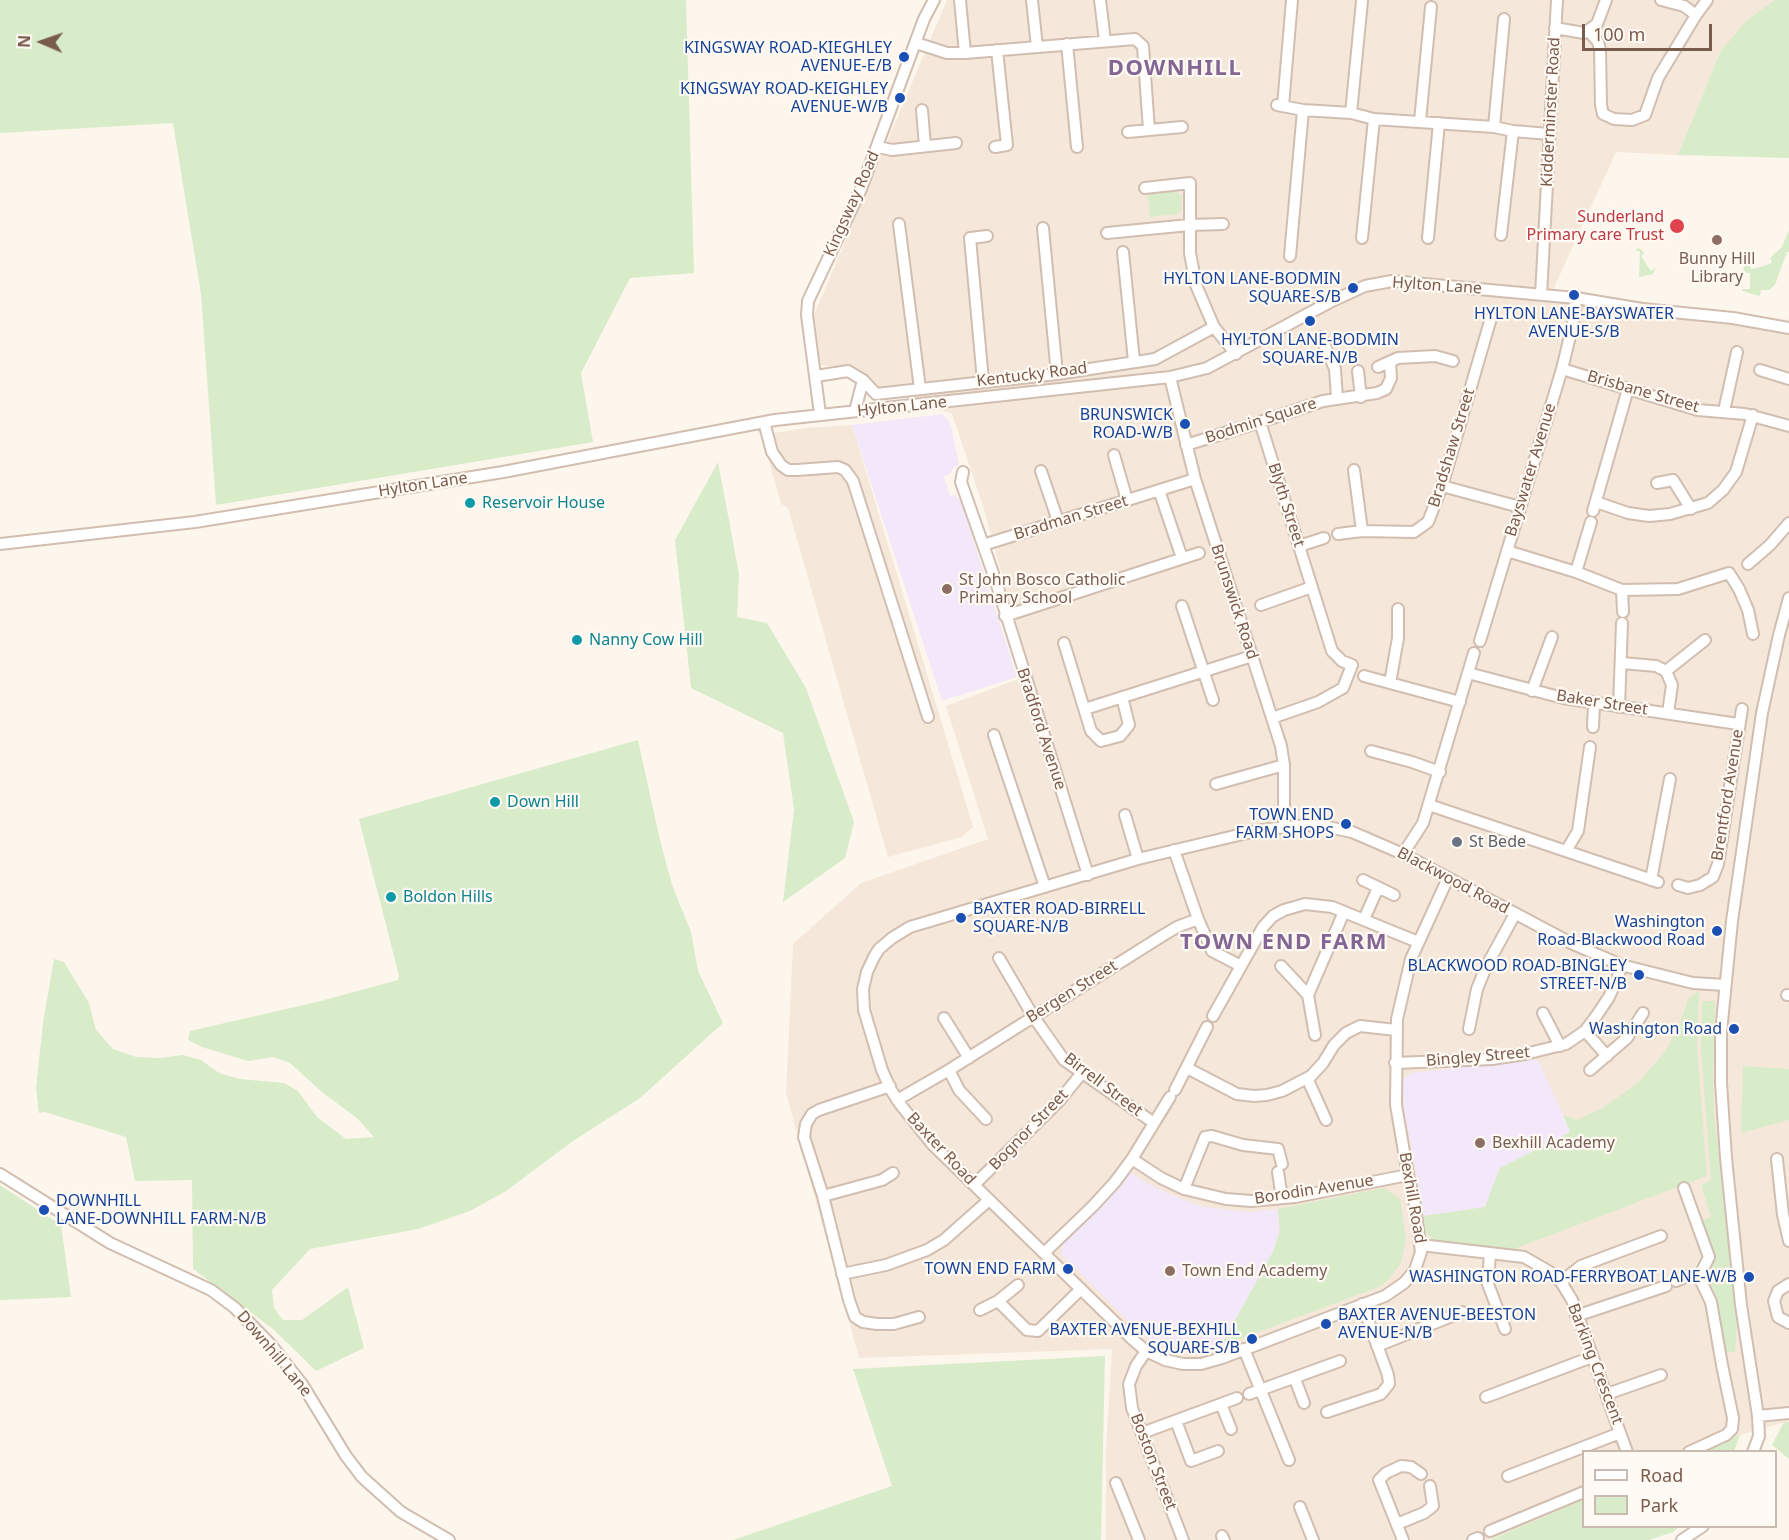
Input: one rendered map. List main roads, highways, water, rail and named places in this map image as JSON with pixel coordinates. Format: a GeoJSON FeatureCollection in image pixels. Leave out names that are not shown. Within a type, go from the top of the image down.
{"type":"FeatureCollection","features":[{"type":"Feature","properties":{"kind":"place","name":"KINGSWAY ROAD-KIEGHLEY AVENUE-E/B"},"geometry":{"type":"Point","coordinates":[904,57]}},
{"type":"Feature","properties":{"kind":"place","name":"KINGSWAY ROAD-KEIGHLEY AVENUE-W/B"},"geometry":{"type":"Point","coordinates":[900,98]}},
{"type":"Feature","properties":{"kind":"place","name":"Sunderland Primary care Trust"},"geometry":{"type":"Point","coordinates":[1677,226]}},
{"type":"Feature","properties":{"kind":"place","name":"Bunny Hill Library"},"geometry":{"type":"Point","coordinates":[1717,240]}},
{"type":"Feature","properties":{"kind":"place","name":"HYLTON LANE-BODMIN SQUARE-S/B"},"geometry":{"type":"Point","coordinates":[1353,288]}},
{"type":"Feature","properties":{"kind":"place","name":"HYLTON LANE-BAYSWATER AVENUE-S/B"},"geometry":{"type":"Point","coordinates":[1574,295]}},
{"type":"Feature","properties":{"kind":"place","name":"HYLTON LANE-BODMIN SQUARE-N/B"},"geometry":{"type":"Point","coordinates":[1310,321]}},
{"type":"Feature","properties":{"kind":"place","name":"BRUNSWICK ROAD-W/B"},"geometry":{"type":"Point","coordinates":[1185,424]}},
{"type":"Feature","properties":{"kind":"place","name":"Reservoir House"},"geometry":{"type":"Point","coordinates":[470,503]}},
{"type":"Feature","properties":{"kind":"place","name":"St John Bosco Catholic Primary School"},"geometry":{"type":"Point","coordinates":[947,589]}},
{"type":"Feature","properties":{"kind":"place","name":"Nanny Cow Hill"},"geometry":{"type":"Point","coordinates":[577,640]}},
{"type":"Feature","properties":{"kind":"place","name":"Down Hill"},"geometry":{"type":"Point","coordinates":[495,802]}},
{"type":"Feature","properties":{"kind":"place","name":"TOWN END FARM SHOPS"},"geometry":{"type":"Point","coordinates":[1346,824]}},
{"type":"Feature","properties":{"kind":"place","name":"St Bede"},"geometry":{"type":"Point","coordinates":[1457,842]}},
{"type":"Feature","properties":{"kind":"place","name":"Boldon Hills"},"geometry":{"type":"Point","coordinates":[391,897]}},
{"type":"Feature","properties":{"kind":"place","name":"BAXTER ROAD-BIRRELL SQUARE-N/B"},"geometry":{"type":"Point","coordinates":[961,918]}},
{"type":"Feature","properties":{"kind":"place","name":"Washington Road-Blackwood Road"},"geometry":{"type":"Point","coordinates":[1717,931]}},
{"type":"Feature","properties":{"kind":"place","name":"BLACKWOOD ROAD-BINGLEY STREET-N/B"},"geometry":{"type":"Point","coordinates":[1639,975]}},
{"type":"Feature","properties":{"kind":"place","name":"Washington Road"},"geometry":{"type":"Point","coordinates":[1734,1029]}},
{"type":"Feature","properties":{"kind":"place","name":"Bexhill Academy"},"geometry":{"type":"Point","coordinates":[1480,1143]}},
{"type":"Feature","properties":{"kind":"place","name":"DOWNHILL LANE-DOWNHILL FARM-N/B"},"geometry":{"type":"Point","coordinates":[44,1210]}},
{"type":"Feature","properties":{"kind":"place","name":"TOWN END FARM"},"geometry":{"type":"Point","coordinates":[1068,1269]}},
{"type":"Feature","properties":{"kind":"place","name":"Town End Academy"},"geometry":{"type":"Point","coordinates":[1170,1271]}},
{"type":"Feature","properties":{"kind":"place","name":"WASHINGTON ROAD-FERRYBOAT LANE-W/B"},"geometry":{"type":"Point","coordinates":[1749,1277]}},
{"type":"Feature","properties":{"kind":"place","name":"BAXTER AVENUE-BEESTON AVENUE-N/B"},"geometry":{"type":"Point","coordinates":[1326,1324]}},
{"type":"Feature","properties":{"kind":"place","name":"BAXTER AVENUE-BEXHILL SQUARE-S/B"},"geometry":{"type":"Point","coordinates":[1252,1339]}},
{"type":"Feature","properties":{"kind":"district","name":"DOWNHILL"},"geometry":{"type":"Point","coordinates":[1175,69]}},
{"type":"Feature","properties":{"kind":"district","name":"TOWN END FARM"},"geometry":{"type":"Point","coordinates":[1284,943]}}]}
